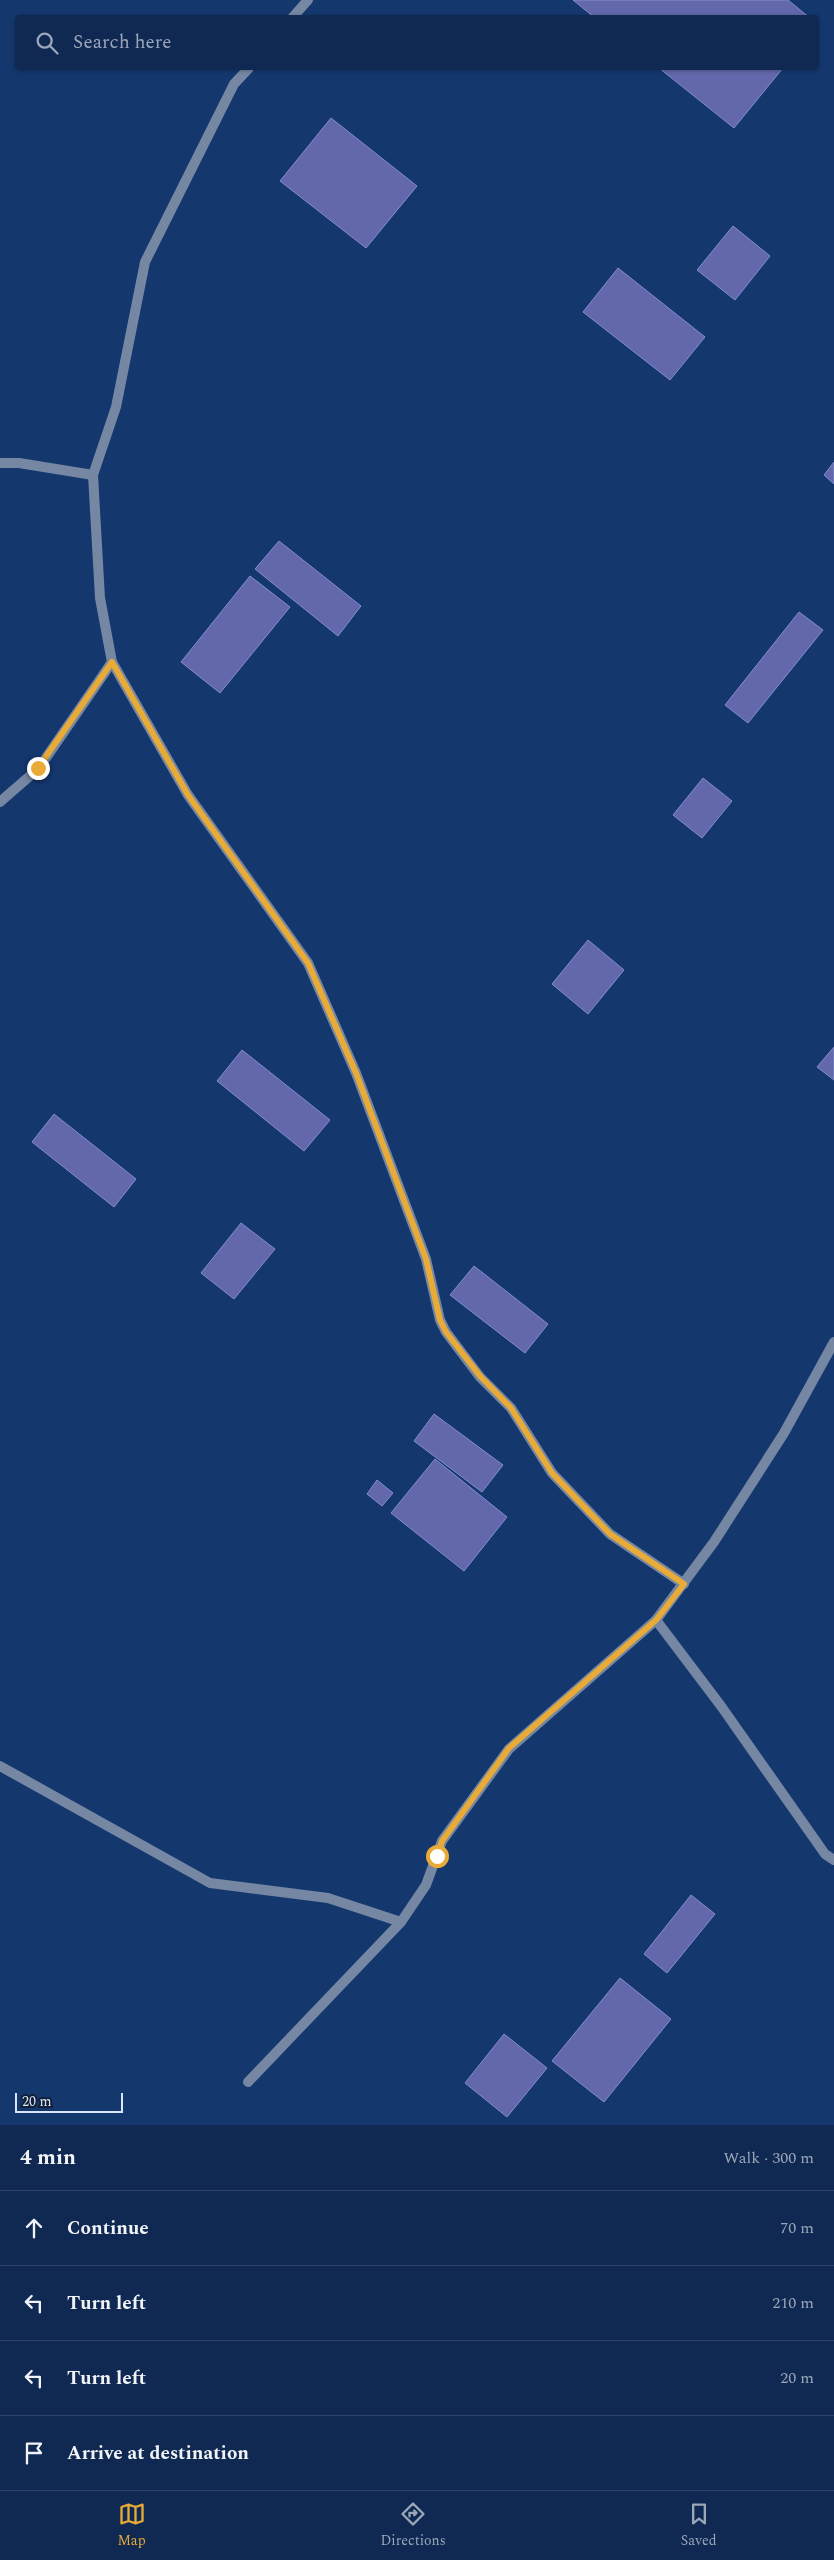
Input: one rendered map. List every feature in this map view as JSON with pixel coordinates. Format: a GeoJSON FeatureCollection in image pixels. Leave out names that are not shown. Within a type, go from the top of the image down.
{"type":"FeatureCollection","features":[{"type":"Feature","properties":{"kind":"street"},"geometry":{"type":"LineString","coordinates":[[295,15],[308,0]]}},
{"type":"Feature","properties":{"kind":"street"},"geometry":{"type":"LineString","coordinates":[[247,70],[234,84],[146,262],[116,407],[93,475],[100,598],[112,662],[188,795],[308,963],[356,1073],[426,1259],[440,1320],[446,1332],[480,1376],[511,1408],[552,1473],[610,1534],[684,1584]]}},
{"type":"Feature","properties":{"kind":"street"},"geometry":{"type":"LineString","coordinates":[[0,463],[19,463],[93,475]]}},
{"type":"Feature","properties":{"kind":"street"},"geometry":{"type":"LineString","coordinates":[[0,802],[38,768],[112,662]]}},
{"type":"Feature","properties":{"kind":"street"},"geometry":{"type":"LineString","coordinates":[[248,2082],[401,1922],[426,1885],[442,1841],[509,1748],[656,1620],[684,1584],[784,1433],[834,1342]]}},
{"type":"Feature","properties":{"kind":"street"},"geometry":{"type":"LineString","coordinates":[[656,1620],[721,1706],[825,1854],[834,1860]]}},
{"type":"Feature","properties":{"kind":"street"},"geometry":{"type":"LineString","coordinates":[[0,1766],[210,1883],[328,1898],[401,1922]]}},
{"type":"Feature","properties":{"kind":"building"},"geometry":{"type":"Polygon","coordinates":[[[573,0],[788,0],[806,15],[591,15],[573,0]]]}},
{"type":"Feature","properties":{"kind":"building"},"geometry":{"type":"Polygon","coordinates":[[[662,70],[781,70],[734,128],[662,70]]]}},
{"type":"Feature","properties":{"kind":"building"},"geometry":{"type":"Polygon","coordinates":[[[331,118],[417,186],[366,248],[280,181],[331,118]]]}},
{"type":"Feature","properties":{"kind":"building"},"geometry":{"type":"Polygon","coordinates":[[[733,226],[770,256],[735,300],[697,270],[733,226]]]}},
{"type":"Feature","properties":{"kind":"building"},"geometry":{"type":"Polygon","coordinates":[[[618,268],[705,337],[670,380],[583,312],[618,268]]]}},
{"type":"Feature","properties":{"kind":"building"},"geometry":{"type":"Polygon","coordinates":[[[834,462],[834,484],[824,475],[834,462]]]}},
{"type":"Feature","properties":{"kind":"building"},"geometry":{"type":"Polygon","coordinates":[[[279,541],[361,606],[338,636],[255,569],[279,541]]]}},
{"type":"Feature","properties":{"kind":"building"},"geometry":{"type":"Polygon","coordinates":[[[250,576],[290,607],[220,693],[181,662],[250,576]]]}},
{"type":"Feature","properties":{"kind":"building"},"geometry":{"type":"Polygon","coordinates":[[[799,612],[823,630],[748,723],[725,705],[799,612]]]}},
{"type":"Feature","properties":{"kind":"building"},"geometry":{"type":"Polygon","coordinates":[[[703,778],[732,801],[702,838],[673,815],[703,778]]]}},
{"type":"Feature","properties":{"kind":"building"},"geometry":{"type":"Polygon","coordinates":[[[588,940],[624,970],[588,1014],[552,984],[588,940]]]}},
{"type":"Feature","properties":{"kind":"building"},"geometry":{"type":"Polygon","coordinates":[[[834,1047],[834,1080],[817,1067],[834,1047]]]}},
{"type":"Feature","properties":{"kind":"building"},"geometry":{"type":"Polygon","coordinates":[[[242,1050],[330,1120],[304,1151],[217,1081],[242,1050]]]}},
{"type":"Feature","properties":{"kind":"building"},"geometry":{"type":"Polygon","coordinates":[[[54,1114],[136,1179],[114,1207],[32,1142],[54,1114]]]}},
{"type":"Feature","properties":{"kind":"building"},"geometry":{"type":"Polygon","coordinates":[[[241,1223],[275,1249],[234,1299],[201,1273],[241,1223]]]}},
{"type":"Feature","properties":{"kind":"building"},"geometry":{"type":"Polygon","coordinates":[[[474,1266],[548,1324],[525,1353],[450,1295],[474,1266]]]}},
{"type":"Feature","properties":{"kind":"building"},"geometry":{"type":"Polygon","coordinates":[[[434,1414],[503,1465],[482,1492],[414,1441],[434,1414]]]}},
{"type":"Feature","properties":{"kind":"building"},"geometry":{"type":"Polygon","coordinates":[[[435,1459],[507,1517],[464,1571],[391,1513],[435,1459]]]}},
{"type":"Feature","properties":{"kind":"building"},"geometry":{"type":"Polygon","coordinates":[[[377,1480],[393,1493],[382,1506],[367,1494],[377,1480]]]}},
{"type":"Feature","properties":{"kind":"building"},"geometry":{"type":"Polygon","coordinates":[[[691,1895],[715,1914],[667,1973],[644,1954],[691,1895]]]}},
{"type":"Feature","properties":{"kind":"building"},"geometry":{"type":"Polygon","coordinates":[[[620,1978],[671,2019],[604,2102],[552,2061],[620,1978]]]}},
{"type":"Feature","properties":{"kind":"building"},"geometry":{"type":"Polygon","coordinates":[[[504,2034],[547,2068],[507,2117],[465,2083],[504,2034]]]}},
{"type":"Feature","properties":{"kind":"route"},"geometry":{"type":"LineString","coordinates":[[38,768],[112,662],[188,795],[250,879],[308,963],[356,1073],[426,1259],[440,1320],[446,1332],[480,1376],[511,1408],[552,1473],[610,1534],[684,1584],[656,1620],[509,1748],[442,1841],[437,1856]]}}]}
